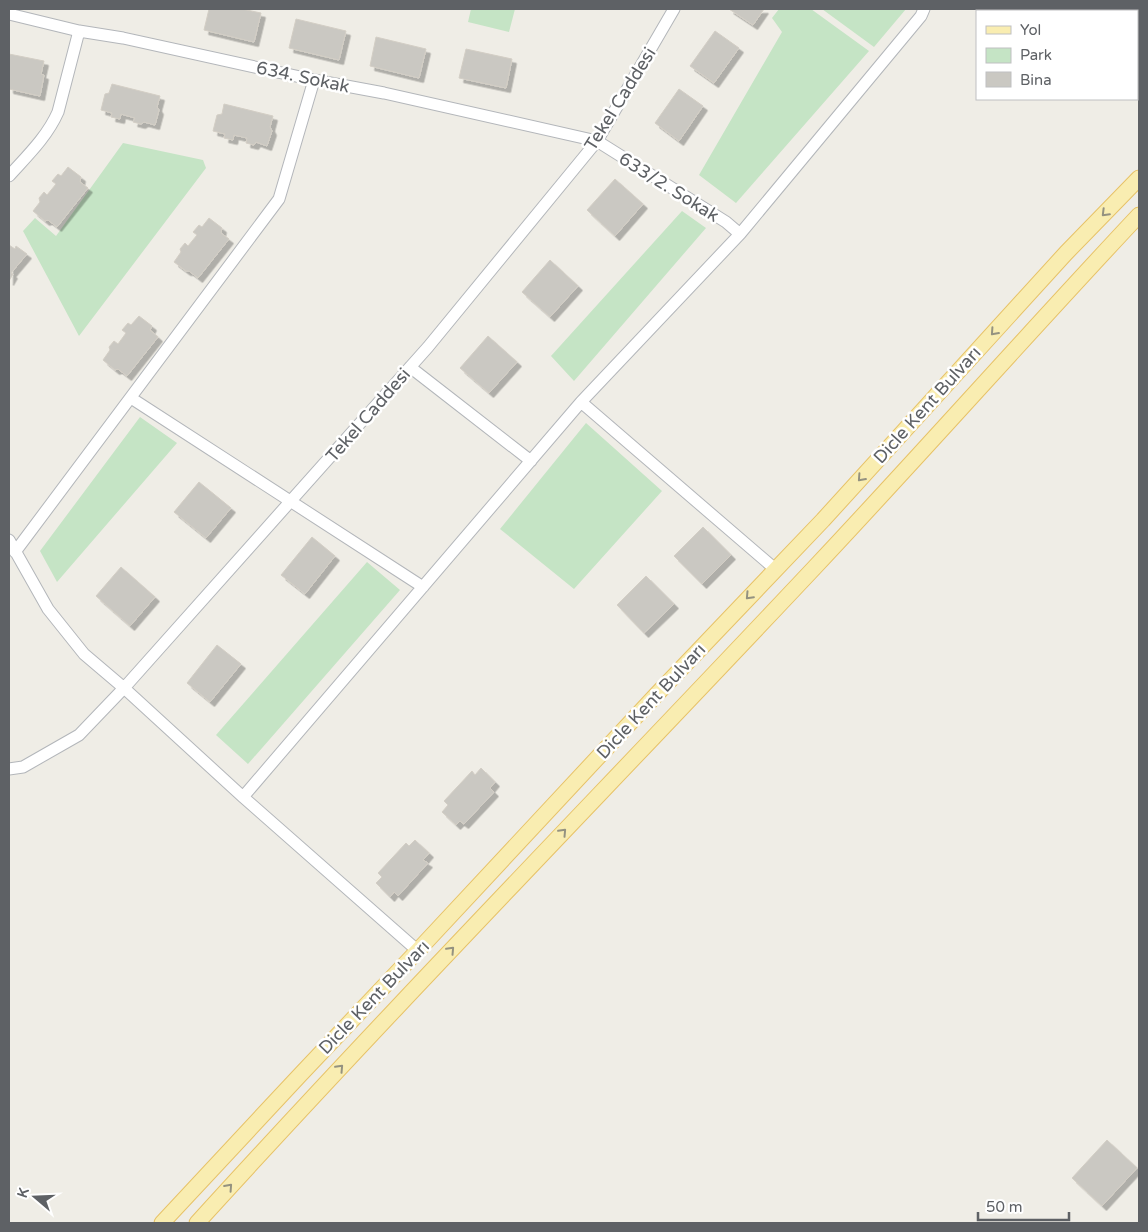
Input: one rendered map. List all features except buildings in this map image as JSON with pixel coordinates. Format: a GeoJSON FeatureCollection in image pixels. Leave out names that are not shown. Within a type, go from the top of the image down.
{"type":"FeatureCollection","features":[{"type":"Feature","properties":{"kind":"main road","name":"Dicle Kent Bulvarı"},"geometry":{"type":"LineString","coordinates":[[162,1223],[656,695],[823,520],[1066,252],[1139,178]]}},
{"type":"Feature","properties":{"kind":"main road","name":"Dicle Kent Bulvarı"},"geometry":{"type":"LineString","coordinates":[[197,1223],[329,1079],[816,565],[1139,215]]}},
{"type":"Feature","properties":{"kind":"street","name":"Tekel Caddesi"},"geometry":{"type":"LineString","coordinates":[[9,769],[23,767],[79,735],[124,688],[410,367],[597,141],[674,9]]}},
{"type":"Feature","properties":{"kind":"street"},"geometry":{"type":"LineString","coordinates":[[243,797],[581,402],[740,234],[921,16],[924,9]]}},
{"type":"Feature","properties":{"kind":"street","name":"634. Sokak"},"geometry":{"type":"LineString","coordinates":[[9,14],[80,31],[123,38],[314,80],[394,95],[597,141]]}},
{"type":"Feature","properties":{"kind":"street"},"geometry":{"type":"LineString","coordinates":[[9,176],[47,134],[53,123],[58,112],[80,31]]}},
{"type":"Feature","properties":{"kind":"street"},"geometry":{"type":"LineString","coordinates":[[15,552],[279,199],[314,80]]}},
{"type":"Feature","properties":{"kind":"street","name":"633/2. Sokak"},"geometry":{"type":"LineString","coordinates":[[597,141],[726,222],[740,234]]}},
{"type":"Feature","properties":{"kind":"street"},"geometry":{"type":"LineString","coordinates":[[410,367],[531,461]]}},
{"type":"Feature","properties":{"kind":"street"},"geometry":{"type":"LineString","coordinates":[[131,398],[423,587]]}},
{"type":"Feature","properties":{"kind":"street"},"geometry":{"type":"LineString","coordinates":[[581,402],[775,569]]}},
{"type":"Feature","properties":{"kind":"street"},"geometry":{"type":"LineString","coordinates":[[9,540],[48,609],[84,654],[418,951]]}},
{"type":"Feature","properties":{"kind":"green space"},"geometry":{"type":"Polygon","coordinates":[[[471,9],[515,9],[509,32],[468,22],[471,9]]]}},
{"type":"Feature","properties":{"kind":"green space"},"geometry":{"type":"Polygon","coordinates":[[[779,9],[811,9],[869,51],[736,203],[699,175],[782,32],[772,18],[779,9]]]}},
{"type":"Feature","properties":{"kind":"green space"},"geometry":{"type":"Polygon","coordinates":[[[822,9],[906,9],[874,47],[822,9]]]}},
{"type":"Feature","properties":{"kind":"green space"},"geometry":{"type":"Polygon","coordinates":[[[123,143],[203,160],[206,168],[79,336],[23,231],[35,218],[56,236],[123,143]]]}},
{"type":"Feature","properties":{"kind":"green space"},"geometry":{"type":"Polygon","coordinates":[[[682,211],[706,228],[574,381],[551,356],[682,211]]]}},
{"type":"Feature","properties":{"kind":"green space"},"geometry":{"type":"Polygon","coordinates":[[[140,417],[177,443],[57,582],[40,551],[140,417]]]}},
{"type":"Feature","properties":{"kind":"green space"},"geometry":{"type":"Polygon","coordinates":[[[586,423],[662,491],[574,589],[500,529],[586,423]]]}},
{"type":"Feature","properties":{"kind":"green space"},"geometry":{"type":"Polygon","coordinates":[[[367,562],[400,590],[248,764],[216,735],[367,562]]]}}]}
